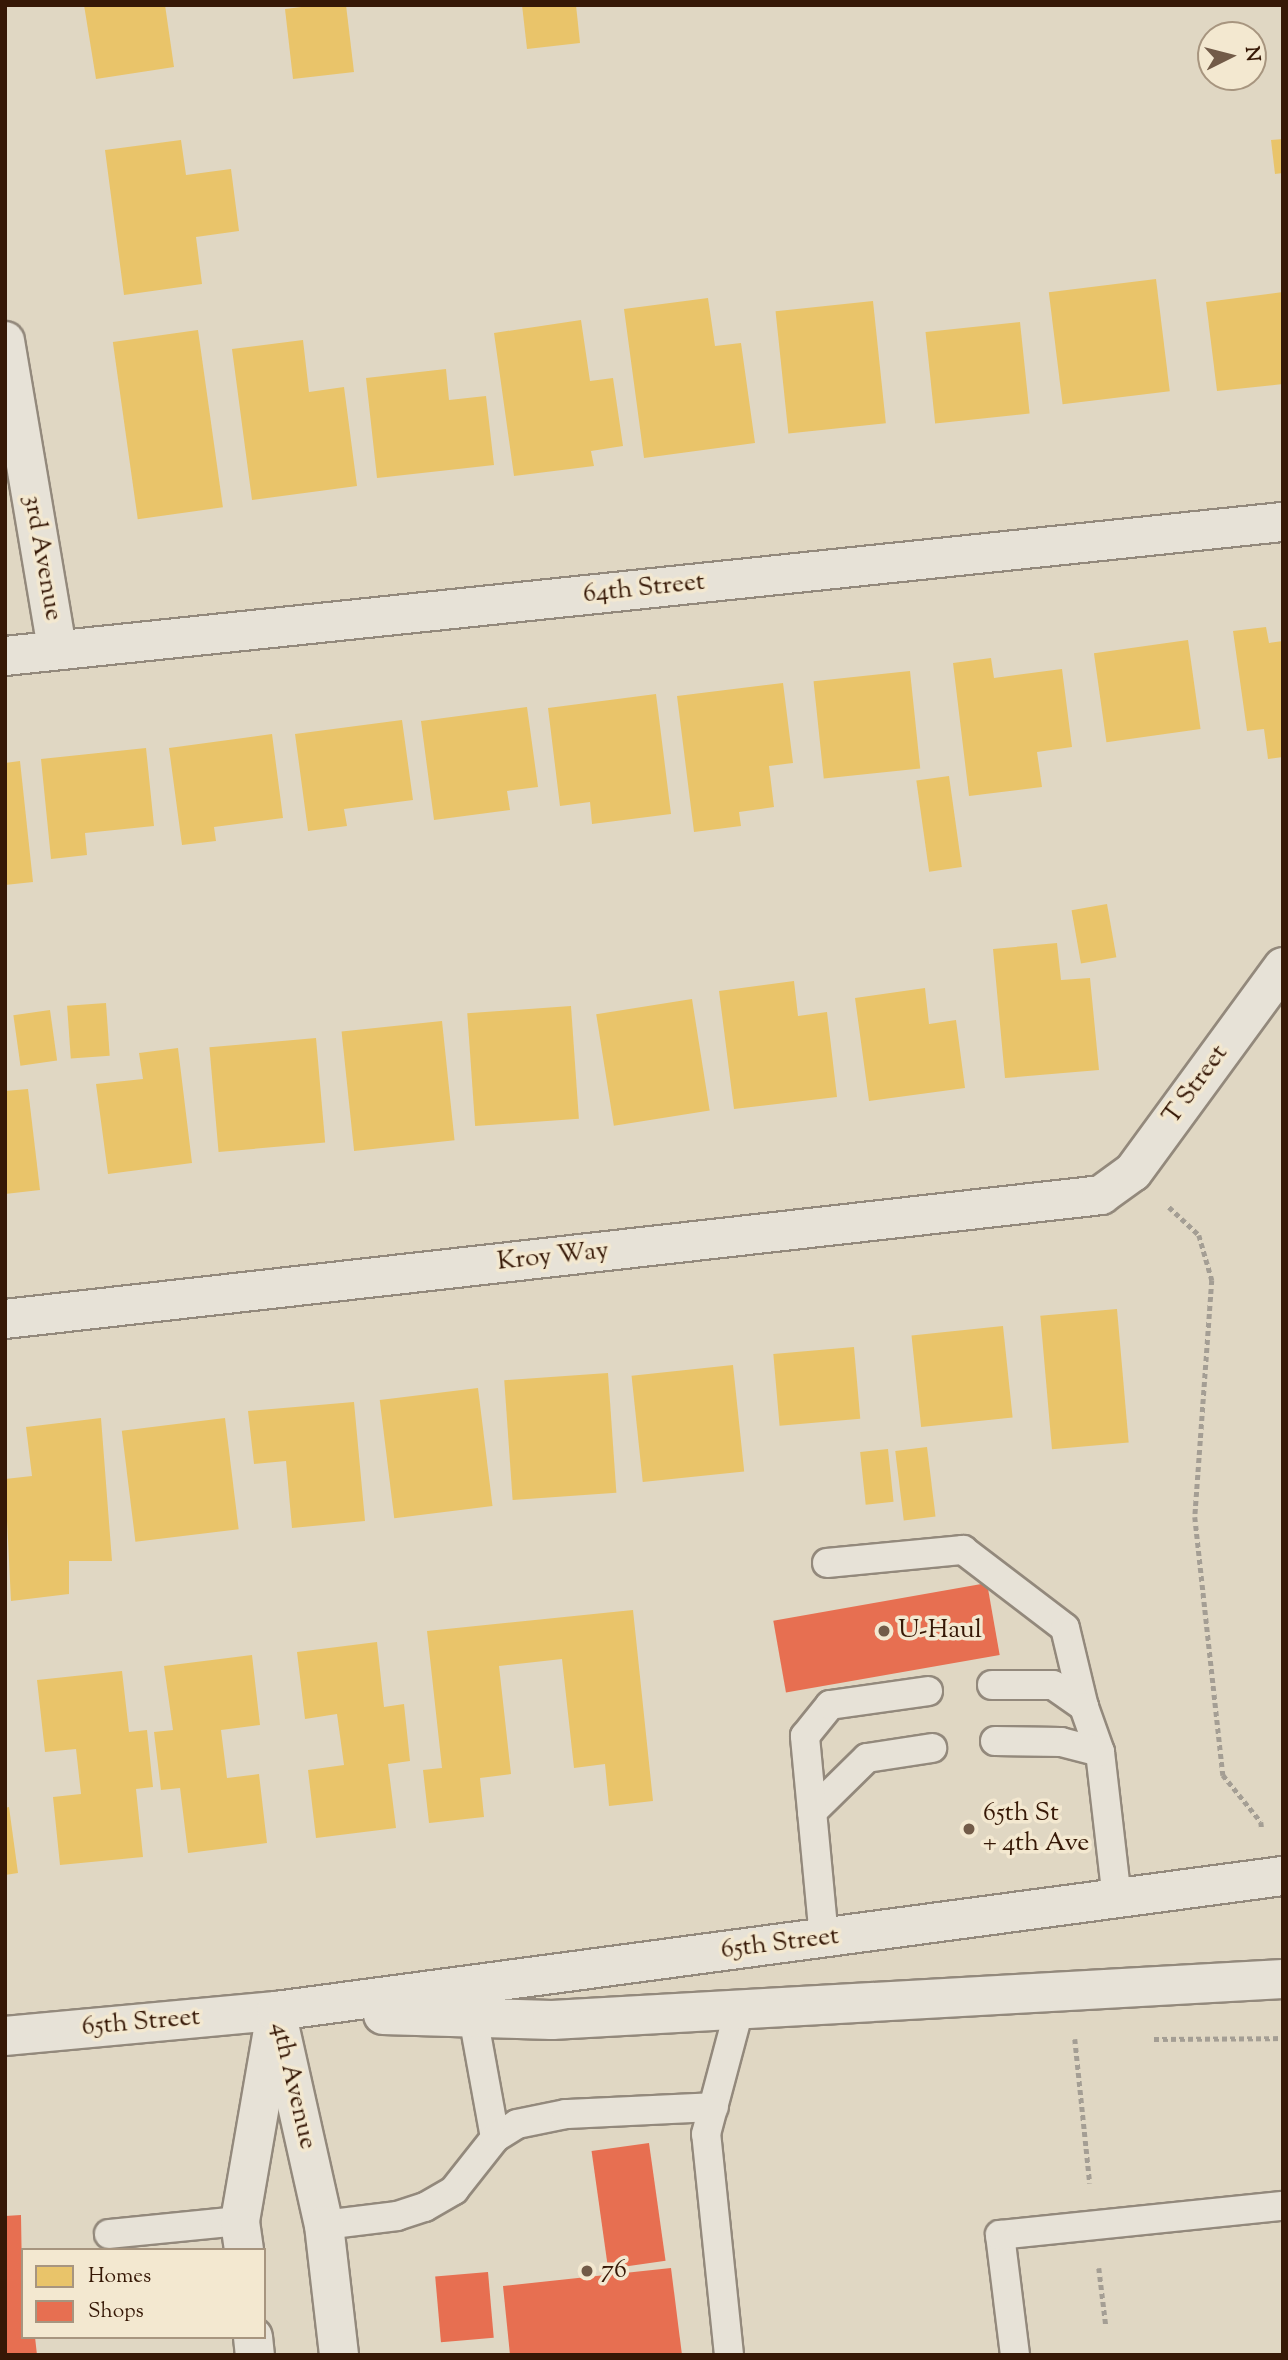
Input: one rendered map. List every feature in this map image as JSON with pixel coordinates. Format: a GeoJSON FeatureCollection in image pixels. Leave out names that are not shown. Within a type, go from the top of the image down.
{"type":"FeatureCollection","features":[{"type":"Feature","properties":{"kind":"street","name":"3rd Avenue"},"geometry":{"type":"LineString","coordinates":[[5,341],[57,650]]}},
{"type":"Feature","properties":{"kind":"street","name":"64th Street"},"geometry":{"type":"LineString","coordinates":[[5,656],[1283,522]]}},
{"type":"Feature","properties":{"kind":"street","name":"T Street"},"geometry":{"type":"LineString","coordinates":[[1101,1195],[1133,1172],[1283,967]]}},
{"type":"Feature","properties":{"kind":"street","name":"Kroy Way"},"geometry":{"type":"LineString","coordinates":[[5,1319],[1101,1195]]}},
{"type":"Feature","properties":{"kind":"street","name":"65th Street"},"geometry":{"type":"LineString","coordinates":[[5,2036],[276,2011],[471,2002],[824,1938],[1274,1877]]}},
{"type":"Feature","properties":{"kind":"street","name":"65th Street"},"geometry":{"type":"LineString","coordinates":[[471,2002],[552,2020],[1283,1979]]}},
{"type":"Feature","properties":{"kind":"street","name":"4th Avenue"},"geometry":{"type":"LineString","coordinates":[[276,2011],[324,2225],[339,2355]]}},
{"type":"Feature","properties":{"kind":"street","name":"4th Avenue"},"geometry":{"type":"LineString","coordinates":[[242,2235],[276,2011]]}},
{"type":"Feature","properties":{"kind":"lane"},"geometry":{"type":"LineString","coordinates":[[827,1563],[963,1550],[1065,1628],[1084,1707],[1100,1752],[1117,1899]]}},
{"type":"Feature","properties":{"kind":"lane"},"geometry":{"type":"LineString","coordinates":[[992,1685],[1053,1685],[1084,1707]]}},
{"type":"Feature","properties":{"kind":"lane"},"geometry":{"type":"LineString","coordinates":[[824,1938],[805,1736],[830,1705],[928,1691]]}},
{"type":"Feature","properties":{"kind":"lane"},"geometry":{"type":"LineString","coordinates":[[995,1741],[1061,1742],[1100,1752]]}},
{"type":"Feature","properties":{"kind":"lane"},"geometry":{"type":"LineString","coordinates":[[812,1812],[867,1758],[932,1748]]}},
{"type":"Feature","properties":{"kind":"lane"},"geometry":{"type":"LineString","coordinates":[[471,2002],[495,2138]]}},
{"type":"Feature","properties":{"kind":"lane"},"geometry":{"type":"LineString","coordinates":[[729,2355],[706,2134],[739,2010]]}},
{"type":"Feature","properties":{"kind":"lane"},"geometry":{"type":"LineString","coordinates":[[324,2225],[397,2216],[425,2207],[454,2190],[495,2138],[517,2124],[566,2114],[714,2107]]}},
{"type":"Feature","properties":{"kind":"lane"},"geometry":{"type":"LineString","coordinates":[[1015,2355],[1000,2235],[1283,2206]]}},
{"type":"Feature","properties":{"kind":"lane"},"geometry":{"type":"LineString","coordinates":[[109,2234],[242,2235]]}},
{"type":"Feature","properties":{"kind":"path"},"geometry":{"type":"LineString","coordinates":[[1133,1172],[1199,1235],[1212,1280],[1195,1517],[1223,1775],[1261,1822],[1274,1877]]}},
{"type":"Feature","properties":{"kind":"path"},"geometry":{"type":"LineString","coordinates":[[1144,2039],[1283,2038]]}},
{"type":"Feature","properties":{"kind":"path"},"geometry":{"type":"LineString","coordinates":[[1088,2039],[1075,2039],[1106,2326]]}},
{"type":"Feature","properties":{"kind":"building: Homes"},"geometry":{"type":"Polygon","coordinates":[[[84,5],[165,5],[174,67],[96,79],[84,5]]]}},
{"type":"Feature","properties":{"kind":"building: Homes"},"geometry":{"type":"Polygon","coordinates":[[[346,5],[354,72],[293,79],[285,9],[346,5]]]}},
{"type":"Feature","properties":{"kind":"building: Homes"},"geometry":{"type":"Polygon","coordinates":[[[522,5],[576,5],[580,43],[527,49],[522,5]]]}},
{"type":"Feature","properties":{"kind":"building: Homes"},"geometry":{"type":"Polygon","coordinates":[[[1283,139],[1283,173],[1275,174],[1271,140],[1283,139]]]}},
{"type":"Feature","properties":{"kind":"building: Homes"},"geometry":{"type":"Polygon","coordinates":[[[181,140],[186,175],[231,169],[239,231],[196,237],[202,284],[124,295],[105,150],[181,140]]]}},
{"type":"Feature","properties":{"kind":"building: Homes"},"geometry":{"type":"Polygon","coordinates":[[[1156,279],[1170,391],[1063,404],[1049,292],[1156,279]]]}},
{"type":"Feature","properties":{"kind":"building: Homes"},"geometry":{"type":"Polygon","coordinates":[[[1283,292],[1283,384],[1217,391],[1206,302],[1283,292]]]}},
{"type":"Feature","properties":{"kind":"building: Homes"},"geometry":{"type":"Polygon","coordinates":[[[708,298],[715,346],[741,343],[755,443],[644,458],[624,309],[708,298]]]}},
{"type":"Feature","properties":{"kind":"building: Homes"},"geometry":{"type":"Polygon","coordinates":[[[873,301],[886,423],[788,434],[776,311],[873,301]]]}},
{"type":"Feature","properties":{"kind":"building: Homes"},"geometry":{"type":"Polygon","coordinates":[[[581,320],[590,381],[613,378],[623,446],[591,451],[594,466],[514,476],[494,333],[581,320]]]}},
{"type":"Feature","properties":{"kind":"building: Homes"},"geometry":{"type":"Polygon","coordinates":[[[1020,322],[1030,413],[935,423],[926,332],[1020,322]]]}},
{"type":"Feature","properties":{"kind":"building: Homes"},"geometry":{"type":"Polygon","coordinates":[[[198,330],[223,507],[138,519],[113,342],[198,330]]]}},
{"type":"Feature","properties":{"kind":"building: Homes"},"geometry":{"type":"Polygon","coordinates":[[[303,340],[309,392],[344,387],[357,486],[252,500],[232,349],[303,340]]]}},
{"type":"Feature","properties":{"kind":"building: Homes"},"geometry":{"type":"Polygon","coordinates":[[[446,369],[449,400],[486,396],[494,465],[377,478],[366,378],[446,369]]]}},
{"type":"Feature","properties":{"kind":"building: Homes"},"geometry":{"type":"Polygon","coordinates":[[[1266,627],[1269,643],[1283,641],[1283,757],[1268,759],[1264,729],[1247,731],[1233,631],[1266,627]]]}},
{"type":"Feature","properties":{"kind":"building: Homes"},"geometry":{"type":"Polygon","coordinates":[[[1188,640],[1201,729],[1106,742],[1094,653],[1188,640]]]}},
{"type":"Feature","properties":{"kind":"building: Homes"},"geometry":{"type":"Polygon","coordinates":[[[991,658],[994,678],[1062,669],[1072,747],[1037,752],[1042,787],[969,796],[953,663],[991,658]]]}},
{"type":"Feature","properties":{"kind":"building: Homes"},"geometry":{"type":"Polygon","coordinates":[[[910,671],[920,768],[824,779],[814,681],[910,671]]]}},
{"type":"Feature","properties":{"kind":"building: Homes"},"geometry":{"type":"Polygon","coordinates":[[[783,683],[793,763],[769,766],[774,807],[739,812],[741,826],[694,832],[677,696],[783,683]]]}},
{"type":"Feature","properties":{"kind":"building: Homes"},"geometry":{"type":"Polygon","coordinates":[[[656,694],[671,814],[592,824],[590,802],[560,806],[548,708],[656,694]]]}},
{"type":"Feature","properties":{"kind":"building: Homes"},"geometry":{"type":"Polygon","coordinates":[[[527,707],[538,787],[507,791],[510,810],[434,820],[421,721],[527,707]]]}},
{"type":"Feature","properties":{"kind":"building: Homes"},"geometry":{"type":"Polygon","coordinates":[[[402,720],[413,800],[344,809],[347,826],[308,831],[295,734],[402,720]]]}},
{"type":"Feature","properties":{"kind":"building: Homes"},"geometry":{"type":"Polygon","coordinates":[[[272,734],[283,818],[214,827],[216,841],[182,845],[169,748],[272,734]]]}},
{"type":"Feature","properties":{"kind":"building: Homes"},"geometry":{"type":"Polygon","coordinates":[[[146,748],[154,826],[85,833],[87,855],[51,859],[41,759],[146,748]]]}},
{"type":"Feature","properties":{"kind":"building: Homes"},"geometry":{"type":"Polygon","coordinates":[[[20,761],[33,882],[5,885],[5,763],[20,761]]]}},
{"type":"Feature","properties":{"kind":"building: Homes"},"geometry":{"type":"Polygon","coordinates":[[[949,776],[962,867],[929,872],[916,781],[949,776]]]}},
{"type":"Feature","properties":{"kind":"building: Homes"},"geometry":{"type":"Polygon","coordinates":[[[1107,904],[1116,957],[1081,963],[1072,910],[1107,904]]]}},
{"type":"Feature","properties":{"kind":"building: Homes"},"geometry":{"type":"Polygon","coordinates":[[[1057,943],[1061,980],[1090,978],[1099,1070],[1005,1078],[993,949],[1057,943]]]}},
{"type":"Feature","properties":{"kind":"building: Homes"},"geometry":{"type":"Polygon","coordinates":[[[794,981],[798,1016],[827,1012],[837,1097],[734,1109],[719,991],[794,981]]]}},
{"type":"Feature","properties":{"kind":"building: Homes"},"geometry":{"type":"Polygon","coordinates":[[[925,988],[929,1024],[956,1020],[965,1088],[869,1101],[855,998],[925,988]]]}},
{"type":"Feature","properties":{"kind":"building: Homes"},"geometry":{"type":"Polygon","coordinates":[[[692,999],[710,1111],[614,1126],[596,1014],[692,999]]]}},
{"type":"Feature","properties":{"kind":"building: Homes"},"geometry":{"type":"Polygon","coordinates":[[[106,1003],[110,1056],[71,1059],[67,1006],[106,1003]]]}},
{"type":"Feature","properties":{"kind":"building: Homes"},"geometry":{"type":"Polygon","coordinates":[[[571,1006],[579,1119],[475,1126],[467,1013],[571,1006]]]}},
{"type":"Feature","properties":{"kind":"building: Homes"},"geometry":{"type":"Polygon","coordinates":[[[50,1010],[57,1061],[20,1066],[13,1015],[50,1010]]]}},
{"type":"Feature","properties":{"kind":"building: Homes"},"geometry":{"type":"Polygon","coordinates":[[[442,1021],[455,1140],[354,1151],[342,1032],[442,1021]]]}},
{"type":"Feature","properties":{"kind":"building: Homes"},"geometry":{"type":"Polygon","coordinates":[[[316,1038],[325,1143],[219,1152],[209,1047],[316,1038]]]}},
{"type":"Feature","properties":{"kind":"building: Homes"},"geometry":{"type":"Polygon","coordinates":[[[178,1048],[192,1163],[108,1174],[96,1084],[143,1079],[139,1053],[178,1048]]]}},
{"type":"Feature","properties":{"kind":"building: Homes"},"geometry":{"type":"Polygon","coordinates":[[[28,1089],[40,1190],[5,1194],[5,1091],[28,1089]]]}},
{"type":"Feature","properties":{"kind":"building: Homes"},"geometry":{"type":"Polygon","coordinates":[[[1117,1309],[1129,1442],[1052,1449],[1040,1316],[1117,1309]]]}},
{"type":"Feature","properties":{"kind":"building: Homes"},"geometry":{"type":"Polygon","coordinates":[[[1003,1326],[1013,1417],[921,1427],[912,1336],[1003,1326]]]}},
{"type":"Feature","properties":{"kind":"building: Homes"},"geometry":{"type":"Polygon","coordinates":[[[854,1347],[860,1419],[780,1426],[773,1354],[854,1347]]]}},
{"type":"Feature","properties":{"kind":"building: Homes"},"geometry":{"type":"Polygon","coordinates":[[[733,1365],[744,1471],[643,1482],[632,1376],[733,1365]]]}},
{"type":"Feature","properties":{"kind":"building: Homes"},"geometry":{"type":"Polygon","coordinates":[[[608,1373],[616,1493],[513,1500],[504,1380],[608,1373]]]}},
{"type":"Feature","properties":{"kind":"building: Homes"},"geometry":{"type":"Polygon","coordinates":[[[478,1388],[493,1506],[394,1518],[380,1400],[478,1388]]]}},
{"type":"Feature","properties":{"kind":"building: Homes"},"geometry":{"type":"Polygon","coordinates":[[[354,1402],[365,1521],[292,1528],[286,1461],[254,1464],[248,1411],[354,1402]]]}},
{"type":"Feature","properties":{"kind":"building: Homes"},"geometry":{"type":"Polygon","coordinates":[[[101,1418],[112,1561],[69,1561],[69,1594],[11,1601],[5,1479],[32,1476],[26,1427],[101,1418]]]}},
{"type":"Feature","properties":{"kind":"building: Homes"},"geometry":{"type":"Polygon","coordinates":[[[225,1418],[239,1529],[135,1542],[122,1431],[225,1418]]]}},
{"type":"Feature","properties":{"kind":"building: Homes"},"geometry":{"type":"Polygon","coordinates":[[[927,1447],[936,1516],[904,1520],[895,1451],[927,1447]]]}},
{"type":"Feature","properties":{"kind":"building: Homes"},"geometry":{"type":"Polygon","coordinates":[[[888,1449],[894,1502],[866,1505],[860,1452],[888,1449]]]}},
{"type":"Feature","properties":{"kind":"building: Homes"},"geometry":{"type":"Polygon","coordinates":[[[633,1610],[653,1801],[609,1806],[605,1764],[574,1768],[562,1659],[499,1666],[511,1774],[480,1778],[484,1817],[429,1823],[423,1770],[442,1768],[427,1631],[633,1610]]]}},
{"type":"Feature","properties":{"kind":"building: Homes"},"geometry":{"type":"Polygon","coordinates":[[[377,1642],[384,1707],[404,1704],[410,1761],[388,1764],[396,1828],[316,1838],[308,1770],[344,1765],[337,1714],[305,1719],[297,1652],[377,1642]]]}},
{"type":"Feature","properties":{"kind":"building: Homes"},"geometry":{"type":"Polygon","coordinates":[[[252,1655],[260,1725],[221,1730],[227,1778],[259,1774],[267,1843],[188,1853],[180,1788],[161,1790],[154,1732],[173,1730],[164,1666],[252,1655]]]}},
{"type":"Feature","properties":{"kind":"building: Homes"},"geometry":{"type":"Polygon","coordinates":[[[122,1671],[129,1732],[147,1730],[153,1787],[136,1789],[143,1857],[60,1865],[53,1797],[81,1794],[76,1749],[45,1752],[37,1680],[122,1671]]]}},
{"type":"Feature","properties":{"kind":"building: Homes"},"geometry":{"type":"Polygon","coordinates":[[[9,1807],[18,1873],[5,1875],[5,1808],[9,1807]]]}},
{"type":"Feature","properties":{"kind":"building: Shops","name":"U-Haul"},"geometry":{"type":"Polygon","coordinates":[[[987,1583],[1000,1655],[786,1693],[773,1621],[987,1583]]]}},
{"type":"Feature","properties":{"kind":"building: Shops"},"geometry":{"type":"Polygon","coordinates":[[[649,2143],[666,2261],[608,2269],[592,2151],[649,2143]]]}},
{"type":"Feature","properties":{"kind":"building: Shops"},"geometry":{"type":"Polygon","coordinates":[[[21,2215],[21,2339],[35,2339],[37,2355],[5,2355],[5,2216],[21,2215]]]}},
{"type":"Feature","properties":{"kind":"building: Shops"},"geometry":{"type":"Polygon","coordinates":[[[671,2268],[682,2355],[510,2355],[503,2286],[671,2268]]]}},
{"type":"Feature","properties":{"kind":"building: Shops"},"geometry":{"type":"Polygon","coordinates":[[[488,2272],[494,2338],[441,2342],[435,2277],[488,2272]]]}},
{"type":"Feature","properties":{"kind":"place","name":"U-Haul"},"geometry":{"type":"Point","coordinates":[884,1631]}},
{"type":"Feature","properties":{"kind":"place","name":"65th St + 4th Ave"},"geometry":{"type":"Point","coordinates":[969,1829]}},
{"type":"Feature","properties":{"kind":"place","name":"76"},"geometry":{"type":"Point","coordinates":[587,2271]}}]}
